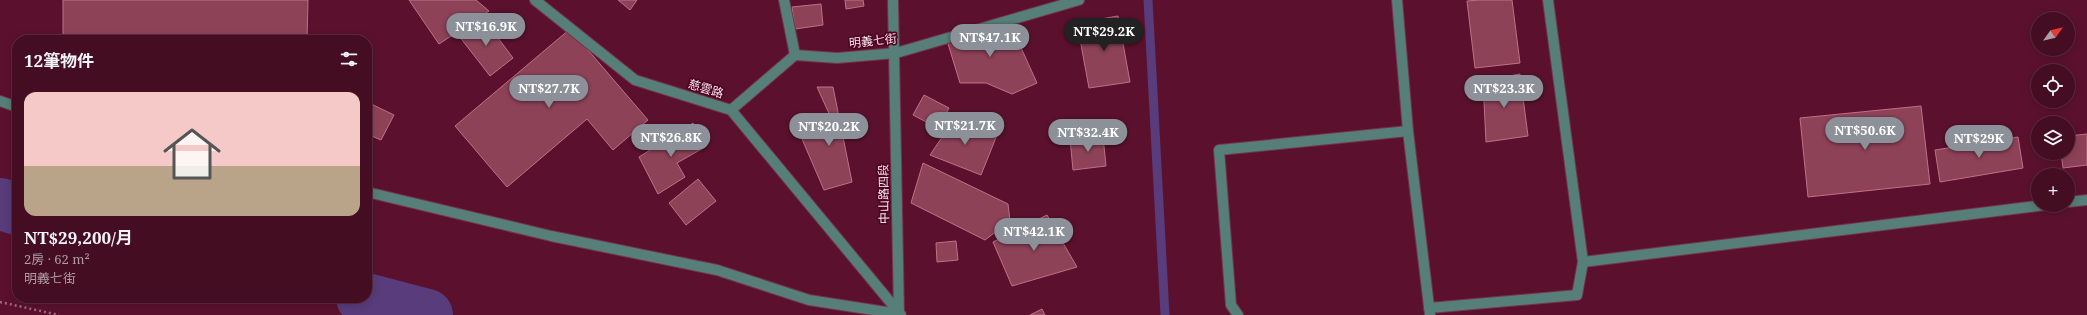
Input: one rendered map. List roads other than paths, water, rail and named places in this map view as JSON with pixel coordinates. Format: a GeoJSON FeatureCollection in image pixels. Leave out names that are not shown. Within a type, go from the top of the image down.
{"type":"FeatureCollection","features":[{"type":"Feature","properties":{"kind":"street","name":"慈雲路"},"geometry":{"type":"LineString","coordinates":[[535,0],[635,80],[731,110],[900,315]]}},
{"type":"Feature","properties":{"kind":"street"},"geometry":{"type":"LineString","coordinates":[[731,110],[795,55],[784,0]]}},
{"type":"Feature","properties":{"kind":"street","name":"中山路四段"},"geometry":{"type":"LineString","coordinates":[[893,0],[896,54],[900,315]]}},
{"type":"Feature","properties":{"kind":"street","name":"明義七街"},"geometry":{"type":"LineString","coordinates":[[795,55],[837,58],[896,54],[1079,0]]}},
{"type":"Feature","properties":{"kind":"street"},"geometry":{"type":"LineString","coordinates":[[1397,0],[1408,131],[1430,312],[1577,295],[1583,262],[1548,0]]}},
{"type":"Feature","properties":{"kind":"street"},"geometry":{"type":"LineString","coordinates":[[0,101],[12,105]]}},
{"type":"Feature","properties":{"kind":"street"},"geometry":{"type":"LineString","coordinates":[[1238,315],[1231,305],[1219,150],[1408,131]]}},
{"type":"Feature","properties":{"kind":"street"},"geometry":{"type":"LineString","coordinates":[[372,193],[551,236],[718,270],[808,300],[900,315]]}},
{"type":"Feature","properties":{"kind":"street"},"geometry":{"type":"LineString","coordinates":[[2075,201],[2087,200]]}},
{"type":"Feature","properties":{"kind":"street"},"geometry":{"type":"LineString","coordinates":[[1583,262],[2031,207]]}},
{"type":"Feature","properties":{"kind":"waterway"},"geometry":{"type":"LineString","coordinates":[[1148,0],[1165,315]]}},
{"type":"Feature","properties":{"kind":"waterway"},"geometry":{"type":"LineString","coordinates":[[0,204],[12,208]]}},
{"type":"Feature","properties":{"kind":"waterway"},"geometry":{"type":"LineString","coordinates":[[372,301],[427,315]]}}]}
